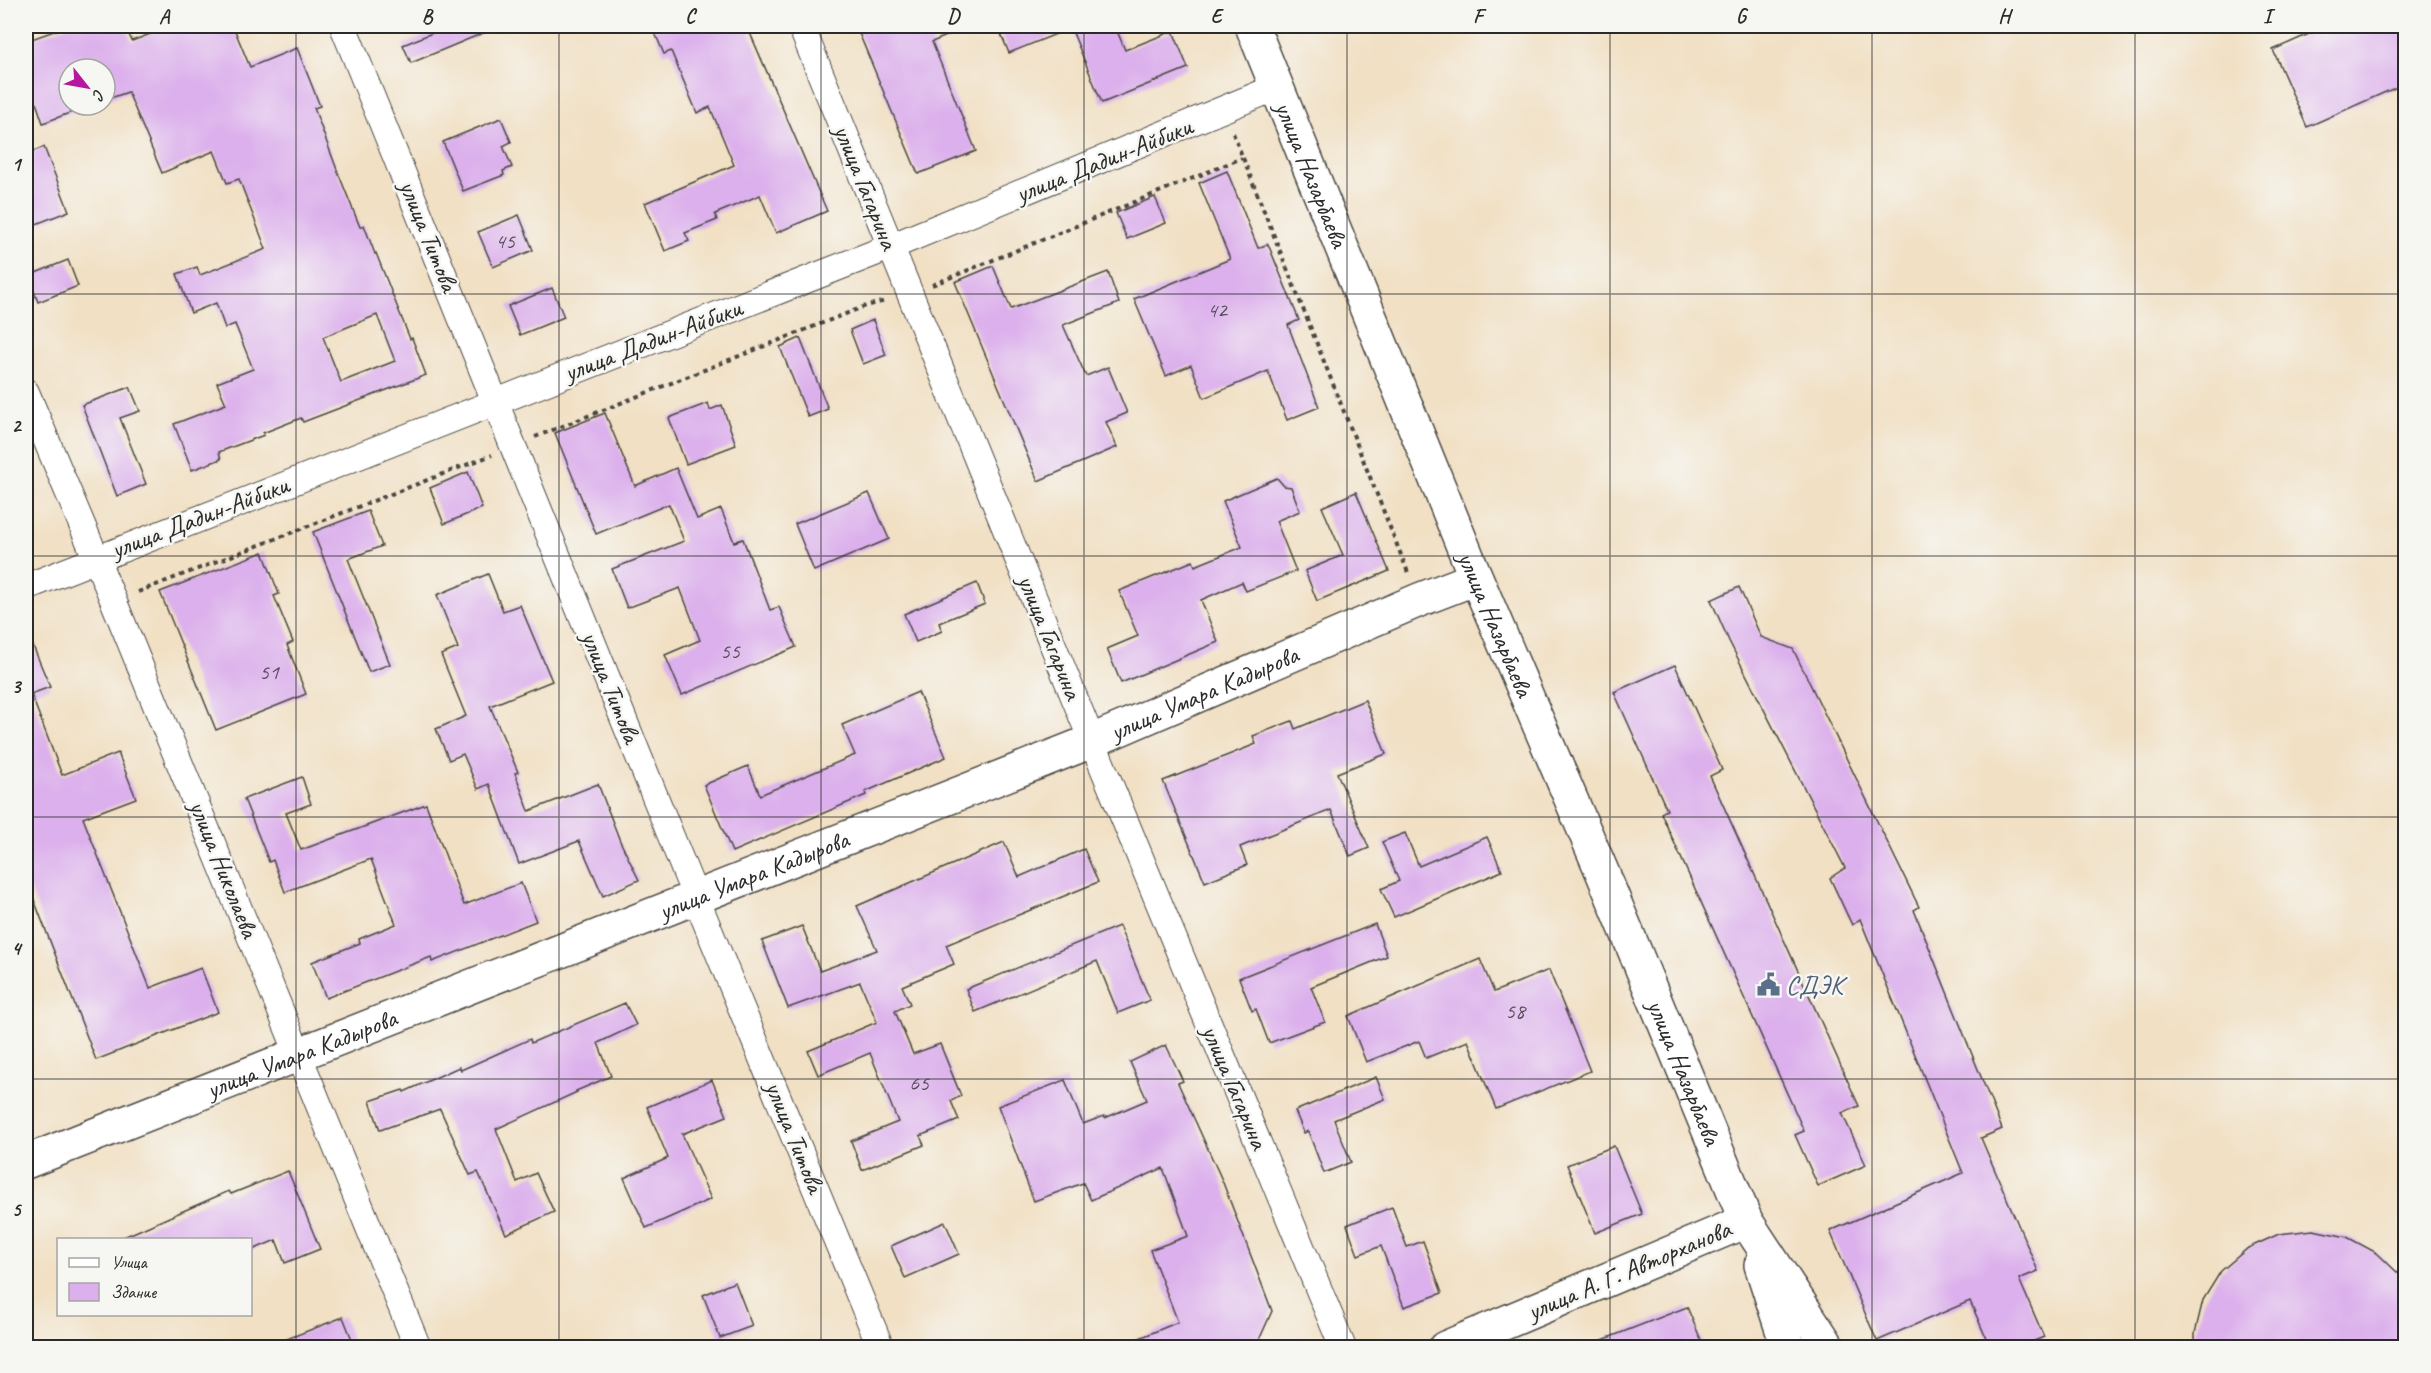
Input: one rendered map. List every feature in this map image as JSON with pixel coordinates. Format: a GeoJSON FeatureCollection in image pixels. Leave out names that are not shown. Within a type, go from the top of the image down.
{"type":"FeatureCollection","features":[{"type":"Feature","properties":{"kind":"street","name":"улица Титова"},"geometry":{"type":"LineString","coordinates":[[343,26],[696,898],[881,1347]]}},
{"type":"Feature","properties":{"kind":"street","name":"улица Гагарина"},"geometry":{"type":"LineString","coordinates":[[801,26],[1092,741],[1343,1347]]}},
{"type":"Feature","properties":{"kind":"street","name":"улица Назарбаева"},"geometry":{"type":"LineString","coordinates":[[1252,26],[1476,578],[1746,1221],[1786,1342]]}},
{"type":"Feature","properties":{"kind":"street","name":"улица Дадин-Айбики"},"geometry":{"type":"LineString","coordinates":[[26,586],[890,247],[1278,87]]}},
{"type":"Feature","properties":{"kind":"street","name":"улица Николаева"},"geometry":{"type":"LineString","coordinates":[[26,392],[300,1054],[418,1347]]}},
{"type":"Feature","properties":{"kind":"street","name":"улица Умара Кадырова"},"geometry":{"type":"LineString","coordinates":[[26,1162],[1092,741],[1419,600],[1476,578]]}},
{"type":"Feature","properties":{"kind":"street","name":"улица Назарбаева"},"geometry":{"type":"LineString","coordinates":[[1746,1221],[1829,1347]]}},
{"type":"Feature","properties":{"kind":"street","name":"улица А. Г. Авторханова"},"geometry":{"type":"LineString","coordinates":[[1445,1347],[1746,1221]]}},
{"type":"Feature","properties":{"kind":"path"},"geometry":{"type":"LineString","coordinates":[[1224,110],[1419,600]]}},
{"type":"Feature","properties":{"kind":"path"},"geometry":{"type":"LineString","coordinates":[[114,601],[514,446],[863,307],[909,294],[1242,158]]}},
{"type":"Feature","properties":{"kind":"building"},"geometry":{"type":"Polygon","coordinates":[[[68,26],[125,26],[132,41],[171,26],[233,26],[250,67],[297,48],[320,106],[314,108],[339,175],[360,227],[364,225],[426,375],[303,422],[301,418],[263,433],[264,435],[219,452],[221,459],[192,470],[174,424],[226,404],[217,383],[253,369],[235,324],[225,328],[216,303],[191,313],[177,274],[197,267],[200,275],[266,249],[239,179],[227,183],[214,151],[162,173],[128,92],[117,96],[117,57],[57,57],[57,117],[59,117],[43,123],[26,73],[26,41],[68,26]],[[377,315],[323,337],[341,382],[395,361],[377,315]]]}},
{"type":"Feature","properties":{"kind":"building"},"geometry":{"type":"Polygon","coordinates":[[[449,26],[500,26],[411,63],[403,45],[449,26]]]}},
{"type":"Feature","properties":{"kind":"building"},"geometry":{"type":"Polygon","coordinates":[[[652,26],[747,26],[827,211],[776,233],[760,195],[715,214],[717,220],[685,233],[689,241],[665,251],[645,203],[734,165],[710,107],[697,113],[671,51],[664,54],[652,26]]]}},
{"type":"Feature","properties":{"kind":"building"},"geometry":{"type":"Polygon","coordinates":[[[856,26],[971,26],[932,42],[976,151],[918,174],[856,26]]]}},
{"type":"Feature","properties":{"kind":"building"},"geometry":{"type":"Polygon","coordinates":[[[1023,26],[1115,26],[1125,50],[1173,31],[1188,68],[1102,103],[1071,28],[1009,53],[1001,34],[1023,26]]]}},
{"type":"Feature","properties":{"kind":"building"},"geometry":{"type":"Polygon","coordinates":[[[2327,26],[2406,26],[2406,83],[2307,127],[2273,50],[2327,26]]]}},
{"type":"Feature","properties":{"kind":"building"},"geometry":{"type":"Polygon","coordinates":[[[501,118],[511,142],[503,146],[512,167],[503,171],[504,175],[463,191],[443,142],[501,118]]]}},
{"type":"Feature","properties":{"kind":"building"},"geometry":{"type":"Polygon","coordinates":[[[44,147],[69,211],[26,228],[26,154],[44,147]]]}},
{"type":"Feature","properties":{"kind":"building"},"geometry":{"type":"Polygon","coordinates":[[[1227,171],[1258,248],[1268,244],[1299,320],[1288,325],[1319,407],[1287,420],[1268,371],[1204,398],[1191,365],[1166,376],[1134,299],[1230,259],[1199,183],[1227,171]]]}},
{"type":"Feature","properties":{"kind":"building"},"geometry":{"type":"Polygon","coordinates":[[[1155,197],[1166,223],[1127,239],[1116,213],[1155,197]]]}},
{"type":"Feature","properties":{"kind":"building"},"geometry":{"type":"Polygon","coordinates":[[[519,215],[533,250],[493,267],[478,232],[519,215]]]}},
{"type":"Feature","properties":{"kind":"building"},"geometry":{"type":"Polygon","coordinates":[[[68,260],[78,286],[38,302],[28,276],[68,260]]]}},
{"type":"Feature","properties":{"kind":"building"},"geometry":{"type":"Polygon","coordinates":[[[993,266],[1011,309],[1108,272],[1119,303],[1063,325],[1086,376],[1108,367],[1127,413],[1106,422],[1117,447],[1038,481],[955,282],[993,266]]]}},
{"type":"Feature","properties":{"kind":"building"},"geometry":{"type":"Polygon","coordinates":[[[552,288],[564,317],[520,335],[508,306],[552,288]]]}},
{"type":"Feature","properties":{"kind":"building"},"geometry":{"type":"Polygon","coordinates":[[[873,320],[886,355],[863,364],[850,330],[873,320]]]}},
{"type":"Feature","properties":{"kind":"building"},"geometry":{"type":"Polygon","coordinates":[[[800,338],[828,409],[808,417],[780,347],[800,338]]]}},
{"type":"Feature","properties":{"kind":"building"},"geometry":{"type":"Polygon","coordinates":[[[130,387],[140,411],[120,418],[146,484],[117,496],[82,405],[130,387]]]}},
{"type":"Feature","properties":{"kind":"building"},"geometry":{"type":"Polygon","coordinates":[[[708,403],[710,410],[722,405],[736,445],[686,464],[669,418],[708,403]]]}},
{"type":"Feature","properties":{"kind":"building"},"geometry":{"type":"Polygon","coordinates":[[[605,413],[635,486],[676,468],[697,519],[721,509],[734,542],[743,539],[770,610],[779,607],[796,647],[682,695],[665,655],[700,640],[680,588],[627,608],[612,569],[684,541],[669,504],[596,534],[555,433],[605,413]]]}},
{"type":"Feature","properties":{"kind":"building"},"geometry":{"type":"Polygon","coordinates":[[[468,472],[482,508],[444,524],[430,488],[468,472]]]}},
{"type":"Feature","properties":{"kind":"building"},"geometry":{"type":"Polygon","coordinates":[[[1277,478],[1284,486],[1291,487],[1300,511],[1276,521],[1296,571],[1246,591],[1242,582],[1201,600],[1218,642],[1121,683],[1107,649],[1138,636],[1119,591],[1193,561],[1195,566],[1242,547],[1223,501],[1277,478]]]}},
{"type":"Feature","properties":{"kind":"building"},"geometry":{"type":"Polygon","coordinates":[[[1356,492],[1389,571],[1317,601],[1305,571],[1343,555],[1322,507],[1356,492]]]}},
{"type":"Feature","properties":{"kind":"building"},"geometry":{"type":"Polygon","coordinates":[[[869,493],[889,539],[814,571],[795,524],[869,493]]]}},
{"type":"Feature","properties":{"kind":"building"},"geometry":{"type":"Polygon","coordinates":[[[368,511],[382,546],[348,559],[390,664],[369,672],[313,532],[368,511]]]}},
{"type":"Feature","properties":{"kind":"building"},"geometry":{"type":"Polygon","coordinates":[[[263,552],[279,594],[274,596],[293,642],[287,645],[306,694],[216,730],[160,592],[263,552]]]}},
{"type":"Feature","properties":{"kind":"building"},"geometry":{"type":"Polygon","coordinates":[[[488,574],[503,611],[520,605],[552,681],[490,706],[518,772],[515,773],[529,811],[598,784],[620,841],[639,880],[603,896],[579,841],[519,864],[489,784],[478,789],[463,754],[449,760],[436,729],[466,716],[441,655],[458,648],[437,595],[488,574]]]}},
{"type":"Feature","properties":{"kind":"building"},"geometry":{"type":"Polygon","coordinates":[[[977,583],[985,604],[939,623],[942,631],[916,642],[904,614],[977,583]]]}},
{"type":"Feature","properties":{"kind":"building"},"geometry":{"type":"Polygon","coordinates":[[[1739,587],[1761,637],[1793,649],[1919,907],[1914,910],[2002,1129],[1981,1138],[2038,1271],[2019,1279],[2044,1337],[2019,1347],[1990,1347],[1970,1301],[1877,1341],[1830,1231],[1963,1173],[1860,919],[1852,925],[1830,878],[1845,868],[1729,641],[1711,600],[1739,587]]]}},
{"type":"Feature","properties":{"kind":"building"},"geometry":{"type":"Polygon","coordinates":[[[26,629],[50,687],[31,694],[62,775],[118,753],[136,798],[83,818],[150,988],[201,968],[218,1012],[96,1060],[26,879],[26,629]]]}},
{"type":"Feature","properties":{"kind":"building"},"geometry":{"type":"Polygon","coordinates":[[[1675,665],[1722,770],[1710,776],[1859,1106],[1842,1113],[1866,1165],[1818,1186],[1795,1135],[1804,1131],[1661,813],[1667,810],[1614,692],[1675,665]]]}},
{"type":"Feature","properties":{"kind":"building"},"geometry":{"type":"Polygon","coordinates":[[[918,692],[946,757],[865,792],[866,795],[732,852],[704,785],[748,766],[760,795],[855,755],[842,725],[918,692]]]}},
{"type":"Feature","properties":{"kind":"building"},"geometry":{"type":"Polygon","coordinates":[[[1365,700],[1386,754],[1337,773],[1369,848],[1350,856],[1331,810],[1240,847],[1247,865],[1205,882],[1163,781],[1256,744],[1253,736],[1292,721],[1295,729],[1365,700]]]}},
{"type":"Feature","properties":{"kind":"building"},"geometry":{"type":"Polygon","coordinates":[[[302,777],[311,804],[286,813],[301,850],[426,804],[464,905],[521,883],[536,921],[432,962],[431,957],[326,998],[312,962],[360,943],[359,939],[396,924],[371,859],[285,892],[273,860],[269,862],[244,799],[302,777]]]}},
{"type":"Feature","properties":{"kind":"building"},"geometry":{"type":"Polygon","coordinates":[[[1405,833],[1419,866],[1487,837],[1502,871],[1394,917],[1381,889],[1399,881],[1382,842],[1405,833]]]}},
{"type":"Feature","properties":{"kind":"building"},"geometry":{"type":"Polygon","coordinates":[[[1004,842],[1019,877],[1084,849],[1098,882],[946,945],[954,964],[902,986],[910,1004],[895,1011],[913,1054],[940,1044],[961,1096],[951,1101],[959,1120],[920,1136],[924,1145],[862,1170],[851,1141],[898,1122],[870,1053],[818,1075],[808,1051],[877,1022],[860,982],[788,1008],[762,941],[802,926],[820,971],[877,950],[857,906],[1004,842]]]}},
{"type":"Feature","properties":{"kind":"building"},"geometry":{"type":"Polygon","coordinates":[[[1375,924],[1387,956],[1311,987],[1325,1022],[1269,1043],[1256,1009],[1252,1011],[1239,978],[1375,924]]]}},
{"type":"Feature","properties":{"kind":"building"},"geometry":{"type":"Polygon","coordinates":[[[1119,926],[1150,1000],[1118,1013],[1097,961],[975,1012],[966,989],[1119,926]]]}},
{"type":"Feature","properties":{"kind":"building"},"geometry":{"type":"Polygon","coordinates":[[[1480,959],[1494,992],[1549,970],[1590,1071],[1496,1109],[1468,1041],[1426,1058],[1419,1041],[1366,1062],[1348,1016],[1480,959]]]}},
{"type":"Feature","properties":{"kind":"building"},"geometry":{"type":"Polygon","coordinates":[[[625,1003],[636,1025],[598,1043],[611,1076],[496,1129],[517,1182],[536,1173],[554,1212],[506,1234],[478,1172],[470,1175],[440,1109],[380,1130],[370,1101],[403,1090],[404,1092],[459,1067],[461,1070],[530,1039],[531,1043],[625,1003]]]}},
{"type":"Feature","properties":{"kind":"building"},"geometry":{"type":"Polygon","coordinates":[[[1166,1045],[1183,1081],[1178,1083],[1222,1180],[1272,1311],[1256,1347],[1118,1347],[1178,1322],[1150,1250],[1188,1236],[1163,1168],[1091,1200],[1083,1183],[1034,1201],[998,1106],[1065,1080],[1083,1124],[1104,1116],[1105,1118],[1147,1100],[1130,1062],[1166,1045]]]}},
{"type":"Feature","properties":{"kind":"building"},"geometry":{"type":"Polygon","coordinates":[[[1376,1077],[1385,1099],[1334,1120],[1351,1162],[1324,1173],[1308,1131],[1304,1133],[1295,1111],[1376,1077]]]}},
{"type":"Feature","properties":{"kind":"building"},"geometry":{"type":"Polygon","coordinates":[[[712,1080],[727,1116],[682,1134],[711,1199],[646,1228],[624,1178],[668,1158],[647,1107],[712,1080]]]}},
{"type":"Feature","properties":{"kind":"building"},"geometry":{"type":"Polygon","coordinates":[[[1614,1146],[1642,1214],[1595,1233],[1567,1165],[1614,1146]]]}},
{"type":"Feature","properties":{"kind":"building"},"geometry":{"type":"Polygon","coordinates":[[[288,1171],[320,1249],[285,1263],[276,1240],[252,1250],[252,1238],[121,1238],[229,1191],[231,1194],[288,1171]]]}},
{"type":"Feature","properties":{"kind":"building"},"geometry":{"type":"Polygon","coordinates":[[[1392,1207],[1407,1247],[1423,1241],[1442,1293],[1404,1307],[1381,1246],[1358,1255],[1347,1225],[1392,1207]]]}},
{"type":"Feature","properties":{"kind":"building"},"geometry":{"type":"Polygon","coordinates":[[[945,1222],[959,1254],[905,1278],[891,1246],[945,1222]]]}},
{"type":"Feature","properties":{"kind":"building"},"geometry":{"type":"Polygon","coordinates":[[[2313,1230],[2347,1237],[2377,1253],[2401,1276],[2406,1284],[2406,1347],[2195,1347],[2195,1333],[2203,1300],[2221,1271],[2248,1248],[2279,1234],[2313,1230]]]}},
{"type":"Feature","properties":{"kind":"building"},"geometry":{"type":"Polygon","coordinates":[[[735,1282],[752,1326],[720,1338],[703,1295],[735,1282]]]}},
{"type":"Feature","properties":{"kind":"building"},"geometry":{"type":"Polygon","coordinates":[[[1687,1307],[1704,1347],[1587,1347],[1587,1346],[1687,1307]]]}},
{"type":"Feature","properties":{"kind":"building"},"geometry":{"type":"Polygon","coordinates":[[[343,1317],[355,1347],[269,1346],[343,1317]]]}},
{"type":"Feature","properties":{"kind":"place","name":"СДЭК"},"geometry":{"type":"Point","coordinates":[1768,985]}}]}
